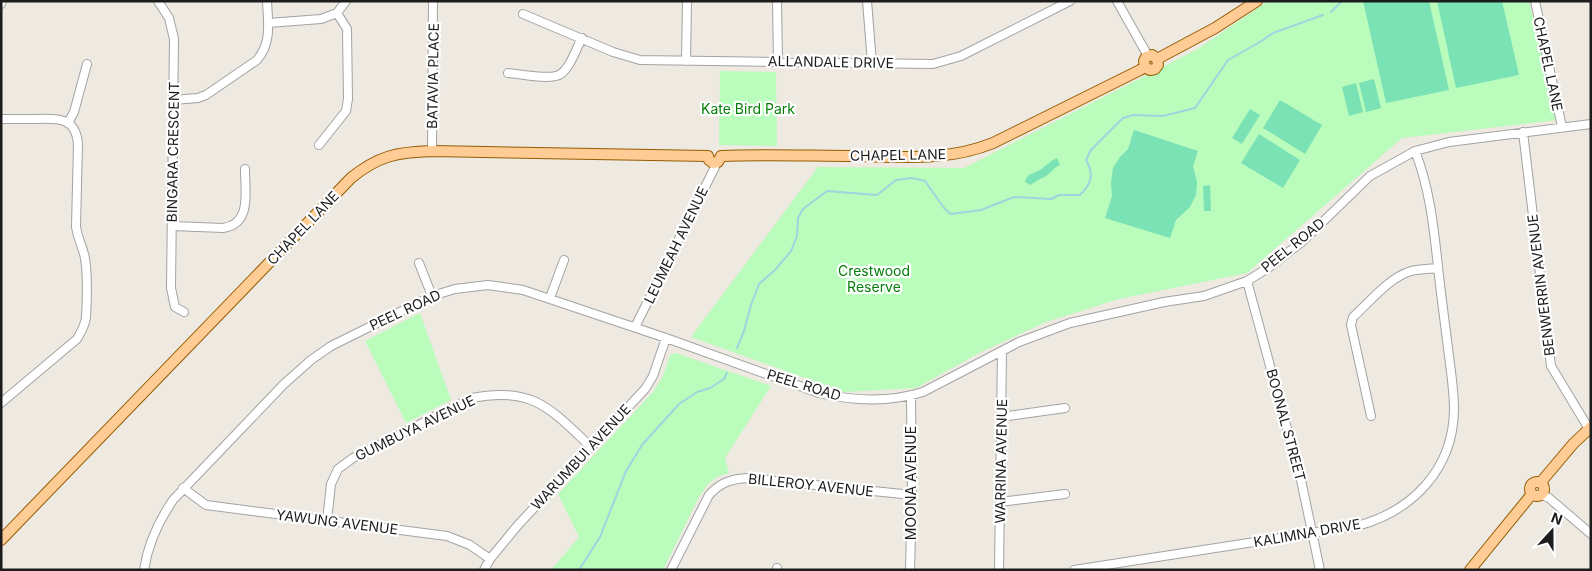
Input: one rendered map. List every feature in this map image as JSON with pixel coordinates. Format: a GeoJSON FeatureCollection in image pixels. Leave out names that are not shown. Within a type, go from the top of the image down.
{"type":"FeatureCollection","features":[{"type":"Feature","properties":{"kind":"main road"},"geometry":{"type":"LineString","coordinates":[[1153,58],[1215,28],[1256,1]]}},
{"type":"Feature","properties":{"kind":"main road","name":"CHAPEL LANE"},"geometry":{"type":"LineString","coordinates":[[1,540],[351,178],[365,167],[383,157],[405,152],[432,151],[715,158],[772,155],[927,157],[954,155],[978,149],[992,143],[1145,66],[1150,70],[1154,69],[1158,65],[1153,58]]}},
{"type":"Feature","properties":{"kind":"main road"},"geometry":{"type":"LineString","coordinates":[[1470,570],[1537,494],[1530,488],[1531,484],[1541,482],[1573,444],[1590,428]]}},
{"type":"Feature","properties":{"kind":"street","name":"BINGARA CRESCENT"},"geometry":{"type":"LineString","coordinates":[[158,1],[169,18],[174,39],[171,288],[175,307]]}},
{"type":"Feature","properties":{"kind":"street"},"geometry":{"type":"LineString","coordinates":[[173,100],[198,98],[206,95],[257,60],[264,52],[267,43],[267,1]]}},
{"type":"Feature","properties":{"kind":"street"},"geometry":{"type":"LineString","coordinates":[[268,23],[321,19],[338,12],[346,1]]}},
{"type":"Feature","properties":{"kind":"street","name":"BATAVIA PLACE"},"geometry":{"type":"LineString","coordinates":[[432,151],[433,1]]}},
{"type":"Feature","properties":{"kind":"street"},"geometry":{"type":"LineString","coordinates":[[686,61],[687,1]]}},
{"type":"Feature","properties":{"kind":"street"},"geometry":{"type":"LineString","coordinates":[[777,1],[778,62]]}},
{"type":"Feature","properties":{"kind":"street"},"geometry":{"type":"LineString","coordinates":[[867,1],[872,63]]}},
{"type":"Feature","properties":{"kind":"street","name":"ALLANDALE DRIVE"},"geometry":{"type":"LineString","coordinates":[[523,14],[614,52],[640,60],[933,64],[961,56],[1070,1]]}},
{"type":"Feature","properties":{"kind":"street"},"geometry":{"type":"LineString","coordinates":[[1117,1],[1153,58]]}},
{"type":"Feature","properties":{"kind":"street","name":"CHAPEL LANE"},"geometry":{"type":"LineString","coordinates":[[1535,1],[1562,127],[1591,124]]}},
{"type":"Feature","properties":{"kind":"street"},"geometry":{"type":"LineString","coordinates":[[318,145],[346,112],[348,99],[347,29],[338,12]]}},
{"type":"Feature","properties":{"kind":"street"},"geometry":{"type":"LineString","coordinates":[[508,73],[552,77],[560,75],[566,68],[582,38]]}},
{"type":"Feature","properties":{"kind":"street"},"geometry":{"type":"LineString","coordinates":[[68,123],[74,112],[87,64]]}},
{"type":"Feature","properties":{"kind":"street"},"geometry":{"type":"LineString","coordinates":[[1,119],[55,118],[68,123],[76,132],[78,144],[76,227],[86,266],[86,318],[77,339],[1,403]]}},
{"type":"Feature","properties":{"kind":"street","name":"PEEL ROAD"},"geometry":{"type":"LineString","coordinates":[[144,570],[153,534],[162,515],[183,488],[284,384],[311,360],[331,346],[432,296],[455,288],[488,285],[523,290],[636,327],[819,393],[857,400],[911,396],[923,392],[1019,342],[1070,323],[1164,302],[1204,296],[1247,281],[1268,268],[1303,241],[1370,176],[1415,151],[1449,142],[1562,127]]}},
{"type":"Feature","properties":{"kind":"street","name":"BENWERRIN AVENUE"},"geometry":{"type":"LineString","coordinates":[[1523,132],[1551,366],[1590,428]]}},
{"type":"Feature","properties":{"kind":"street","name":"KALIMNA DRIVE"},"geometry":{"type":"LineString","coordinates":[[1074,570],[1372,522],[1400,508],[1423,489],[1443,459],[1449,443],[1453,426],[1454,394],[1429,194],[1423,170],[1415,151]]}},
{"type":"Feature","properties":{"kind":"street","name":"LEUMEAH AVENUE"},"geometry":{"type":"LineString","coordinates":[[636,327],[715,167],[715,158]]}},
{"type":"Feature","properties":{"kind":"street"},"geometry":{"type":"LineString","coordinates":[[172,226],[223,228],[237,223],[242,218],[244,211],[245,170]]}},
{"type":"Feature","properties":{"kind":"street"},"geometry":{"type":"LineString","coordinates":[[550,298],[564,260]]}},
{"type":"Feature","properties":{"kind":"street"},"geometry":{"type":"LineString","coordinates":[[419,263],[432,296]]}},
{"type":"Feature","properties":{"kind":"street"},"geometry":{"type":"LineString","coordinates":[[1371,416],[1351,325],[1353,317],[1391,281],[1401,275],[1412,271],[1438,268]]}},
{"type":"Feature","properties":{"kind":"street","name":"BOONAL STREET"},"geometry":{"type":"LineString","coordinates":[[1247,281],[1299,471],[1320,570]]}},
{"type":"Feature","properties":{"kind":"street"},"geometry":{"type":"LineString","coordinates":[[166,312],[175,307],[184,312]]}},
{"type":"Feature","properties":{"kind":"street","name":"WARUMBUI AVENUE"},"geometry":{"type":"LineString","coordinates":[[484,570],[490,559],[518,524],[650,383],[666,338]]}},
{"type":"Feature","properties":{"kind":"street","name":"WARRINA AVENUE"},"geometry":{"type":"LineString","coordinates":[[999,570],[1002,351]]}},
{"type":"Feature","properties":{"kind":"street","name":"GUMBUYA AVENUE"},"geometry":{"type":"LineString","coordinates":[[327,521],[331,484],[338,469],[353,458],[472,398],[493,394],[514,394],[535,401],[556,413],[591,447]]}},
{"type":"Feature","properties":{"kind":"street","name":"MOONA AVENUE"},"geometry":{"type":"LineString","coordinates":[[910,570],[912,496],[911,396]]}},
{"type":"Feature","properties":{"kind":"street"},"geometry":{"type":"LineString","coordinates":[[1001,417],[1066,408]]}},
{"type":"Feature","properties":{"kind":"street","name":"BILLEROY AVENUE"},"geometry":{"type":"LineString","coordinates":[[671,570],[709,496],[718,485],[727,481],[748,478],[912,496]]}},
{"type":"Feature","properties":{"kind":"street","name":"YAWUNG AVENUE"},"geometry":{"type":"LineString","coordinates":[[183,488],[206,505],[447,536],[470,545],[490,559]]}},
{"type":"Feature","properties":{"kind":"street"},"geometry":{"type":"LineString","coordinates":[[1000,502],[1065,494]]}},
{"type":"Feature","properties":{"kind":"street"},"geometry":{"type":"LineString","coordinates":[[1537,494],[1549,498],[1591,534]]}},
{"type":"Feature","properties":{"kind":"green space","name":"Crestwood Reserve"},"geometry":{"type":"Polygon","coordinates":[[[1268,1],[1529,1],[1558,120],[1402,138],[1247,273],[1119,299],[1046,322],[981,352],[916,388],[844,392],[691,337],[818,167],[964,168],[1196,50],[1268,1]]]}},
{"type":"Feature","properties":{"kind":"green space"},"geometry":{"type":"Polygon","coordinates":[[[1363,1],[1429,1],[1449,90],[1386,103],[1363,1]]]}},
{"type":"Feature","properties":{"kind":"green space"},"geometry":{"type":"Polygon","coordinates":[[[1437,1],[1502,1],[1519,75],[1456,88],[1437,1]]]}},
{"type":"Feature","properties":{"kind":"green space","name":"Kate Bird Park"},"geometry":{"type":"Polygon","coordinates":[[[720,71],[776,72],[777,146],[719,145],[720,71]]]}},
{"type":"Feature","properties":{"kind":"green space"},"geometry":{"type":"Polygon","coordinates":[[[1374,79],[1381,108],[1366,112],[1359,83],[1374,79]]]}},
{"type":"Feature","properties":{"kind":"green space"},"geometry":{"type":"Polygon","coordinates":[[[1356,83],[1363,112],[1349,116],[1342,87],[1356,83]]]}},
{"type":"Feature","properties":{"kind":"green space"},"geometry":{"type":"Polygon","coordinates":[[[1280,100],[1322,125],[1305,154],[1263,128],[1280,100]]]}},
{"type":"Feature","properties":{"kind":"green space"},"geometry":{"type":"Polygon","coordinates":[[[1250,109],[1260,115],[1242,144],[1232,138],[1250,109]]]}},
{"type":"Feature","properties":{"kind":"green space"},"geometry":{"type":"Polygon","coordinates":[[[1134,130],[1198,151],[1193,166],[1197,182],[1196,195],[1190,207],[1176,220],[1170,238],[1105,218],[1112,196],[1113,168],[1128,149],[1134,130]]]}},
{"type":"Feature","properties":{"kind":"green space"},"geometry":{"type":"Polygon","coordinates":[[[1259,134],[1300,160],[1283,188],[1241,163],[1259,134]]]}},
{"type":"Feature","properties":{"kind":"green space"},"geometry":{"type":"Polygon","coordinates":[[[1057,158],[1060,165],[1048,175],[1031,185],[1025,182],[1029,175],[1057,158]]]}},
{"type":"Feature","properties":{"kind":"green space"},"geometry":{"type":"Polygon","coordinates":[[[1210,185],[1211,211],[1204,211],[1203,186],[1210,185]]]}},
{"type":"Feature","properties":{"kind":"green space"},"geometry":{"type":"Polygon","coordinates":[[[420,313],[451,400],[406,423],[365,341],[420,313]]]}},
{"type":"Feature","properties":{"kind":"green space"},"geometry":{"type":"Polygon","coordinates":[[[676,353],[771,386],[725,458],[729,473],[717,477],[708,484],[699,497],[663,570],[551,570],[579,537],[558,494],[653,392],[663,376],[670,355],[676,353]]]}},
{"type":"Feature","properties":{"kind":"waterway"},"geometry":{"type":"LineString","coordinates":[[1331,12],[1342,1]]}},
{"type":"Feature","properties":{"kind":"waterway"},"geometry":{"type":"LineString","coordinates":[[737,348],[759,284],[775,270],[791,251],[797,236],[798,218],[803,209],[827,191],[877,195],[896,180],[912,178],[925,181],[944,208],[951,214],[981,210],[1014,197],[1051,199],[1059,195],[1080,195],[1087,186],[1091,174],[1086,160],[1091,150],[1123,118],[1133,115],[1163,116],[1195,108],[1228,60],[1273,33],[1323,15]]}},
{"type":"Feature","properties":{"kind":"waterway"},"geometry":{"type":"LineString","coordinates":[[579,570],[600,537],[626,471],[642,445],[679,404],[697,392],[710,388],[724,379],[727,373]]}}]}
